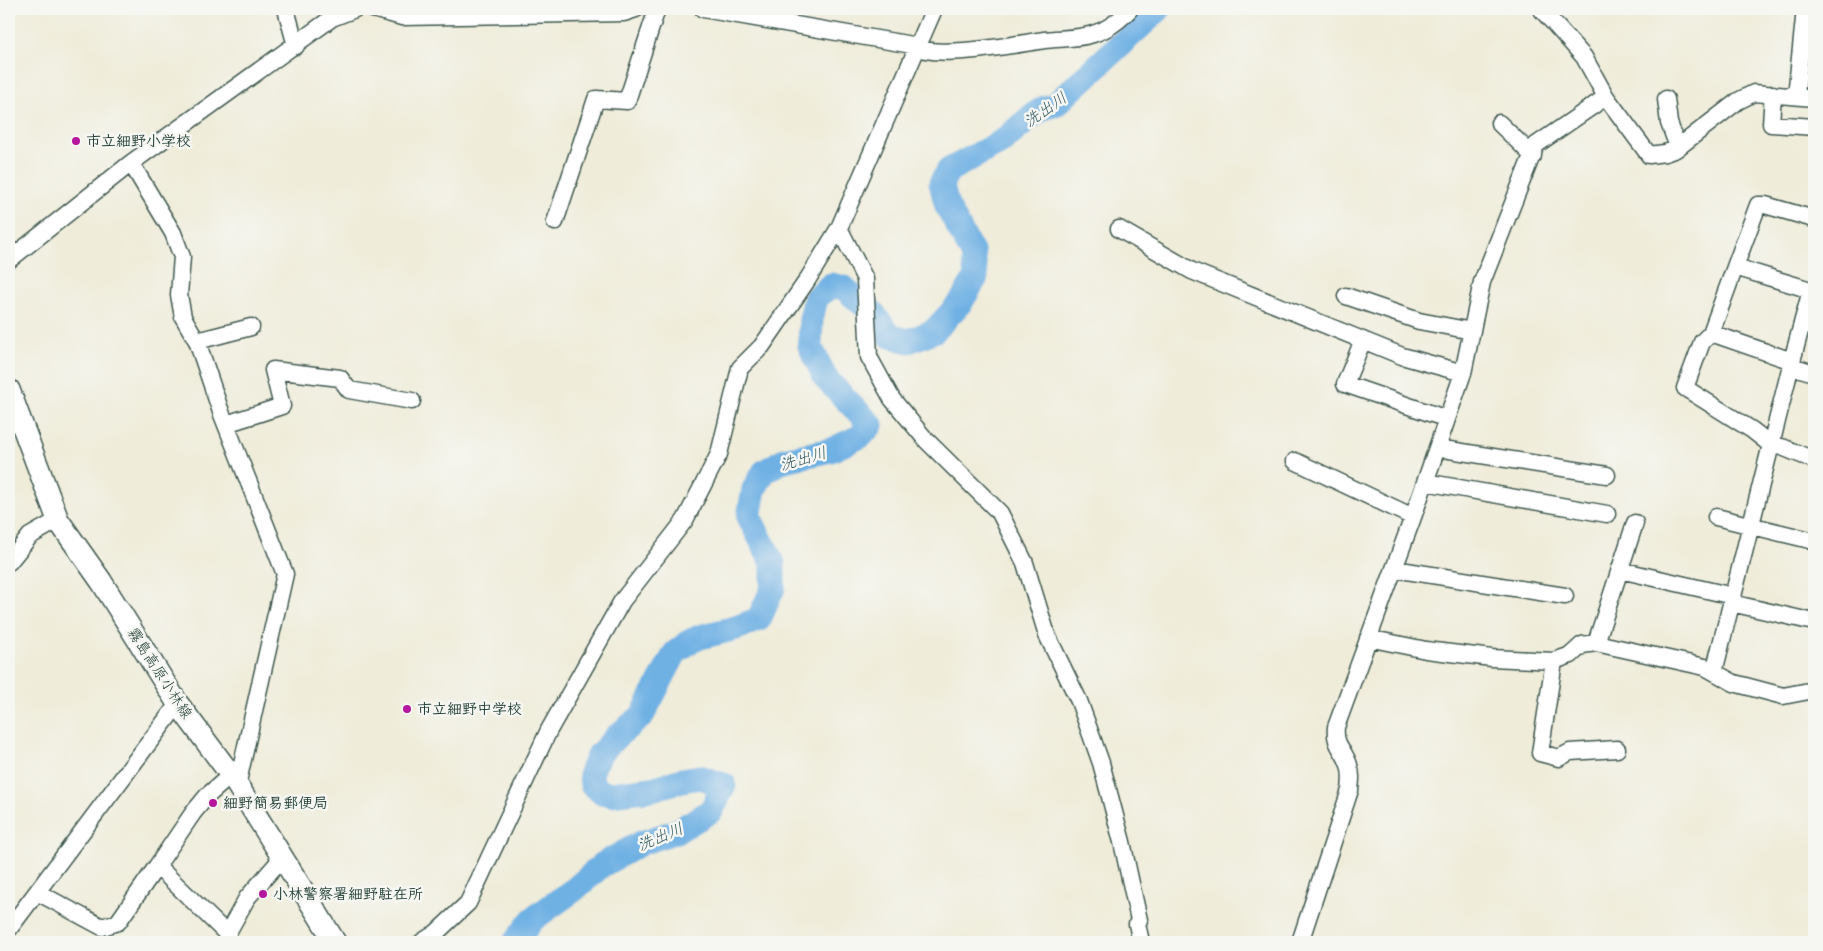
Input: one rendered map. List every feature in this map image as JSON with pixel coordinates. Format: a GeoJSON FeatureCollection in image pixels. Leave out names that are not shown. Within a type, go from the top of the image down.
{"type":"FeatureCollection","features":[{"type":"Feature","properties":{"kind":"main road","name":"霧島高原小林線"},"geometry":{"type":"LineString","coordinates":[[9,390],[58,520],[101,581],[178,704],[234,781],[336,942]]}},
{"type":"Feature","properties":{"kind":"street"},"geometry":{"type":"LineString","coordinates":[[286,9],[296,46]]}},
{"type":"Feature","properties":{"kind":"street"},"geometry":{"type":"LineString","coordinates":[[9,260],[131,163],[296,46],[332,18],[355,9]]}},
{"type":"Feature","properties":{"kind":"street"},"geometry":{"type":"LineString","coordinates":[[373,9],[402,17],[448,13],[624,13],[636,9]]}},
{"type":"Feature","properties":{"kind":"street"},"geometry":{"type":"LineString","coordinates":[[555,222],[596,99],[628,101],[657,9]]}},
{"type":"Feature","properties":{"kind":"street"},"geometry":{"type":"LineString","coordinates":[[703,9],[912,45],[917,49],[929,51],[956,51],[1026,44],[1093,34],[1120,19],[1130,9]]}},
{"type":"Feature","properties":{"kind":"street"},"geometry":{"type":"LineString","coordinates":[[422,942],[436,933],[468,903],[549,730],[622,601],[685,520],[719,454],[740,368],[762,346],[806,282],[838,228],[934,9]]}},
{"type":"Feature","properties":{"kind":"street"},"geometry":{"type":"LineString","coordinates":[[1541,9],[1584,57],[1606,97],[1649,155],[1665,153],[1678,146],[1738,101],[1754,93],[1814,98]]}},
{"type":"Feature","properties":{"kind":"street"},"geometry":{"type":"LineString","coordinates":[[1796,96],[1804,9]]}},
{"type":"Feature","properties":{"kind":"street"},"geometry":{"type":"LineString","coordinates":[[1773,94],[1771,124],[1814,127]]}},
{"type":"Feature","properties":{"kind":"street"},"geometry":{"type":"LineString","coordinates":[[1300,942],[1350,790],[1352,776],[1349,763],[1335,738],[1336,727],[1413,517],[1463,373],[1482,282],[1536,145],[1606,97]]}},
{"type":"Feature","properties":{"kind":"street"},"geometry":{"type":"LineString","coordinates":[[1666,100],[1669,123],[1678,146]]}},
{"type":"Feature","properties":{"kind":"street"},"geometry":{"type":"LineString","coordinates":[[1499,123],[1533,156]]}},
{"type":"Feature","properties":{"kind":"street"},"geometry":{"type":"LineString","coordinates":[[36,892],[102,927],[118,922],[197,807],[207,796],[234,781],[285,574],[226,424],[197,341],[183,317],[179,294],[182,256],[173,233],[131,163]]}},
{"type":"Feature","properties":{"kind":"street"},"geometry":{"type":"LineString","coordinates":[[1814,219],[1766,205],[1758,205],[1711,333],[1702,342],[1686,388],[1752,430],[1771,445],[1782,447],[1814,460]]}},
{"type":"Feature","properties":{"kind":"street"},"geometry":{"type":"LineString","coordinates":[[838,228],[865,279],[869,357],[892,399],[926,440],[1000,513],[1025,563],[1047,635],[1079,701],[1101,763],[1122,842],[1141,942]]}},
{"type":"Feature","properties":{"kind":"street"},"geometry":{"type":"LineString","coordinates":[[1119,229],[1192,271],[1402,356],[1463,373]]}},
{"type":"Feature","properties":{"kind":"street"},"geometry":{"type":"LineString","coordinates":[[1714,672],[1750,526],[1813,290],[1735,267]]}},
{"type":"Feature","properties":{"kind":"street"},"geometry":{"type":"LineString","coordinates":[[1346,296],[1419,321],[1472,331]]}},
{"type":"Feature","properties":{"kind":"street"},"geometry":{"type":"LineString","coordinates":[[197,341],[251,327]]}},
{"type":"Feature","properties":{"kind":"street"},"geometry":{"type":"LineString","coordinates":[[1711,333],[1814,373]]}},
{"type":"Feature","properties":{"kind":"street"},"geometry":{"type":"LineString","coordinates":[[1364,340],[1345,384],[1447,419]]}},
{"type":"Feature","properties":{"kind":"street"},"geometry":{"type":"LineString","coordinates":[[226,424],[282,406],[274,370],[340,378],[349,390],[412,402]]}},
{"type":"Feature","properties":{"kind":"street"},"geometry":{"type":"LineString","coordinates":[[1437,448],[1607,475]]}},
{"type":"Feature","properties":{"kind":"street"},"geometry":{"type":"LineString","coordinates":[[1295,461],[1413,517]]}},
{"type":"Feature","properties":{"kind":"street"},"geometry":{"type":"LineString","coordinates":[[1425,482],[1607,514]]}},
{"type":"Feature","properties":{"kind":"street"},"geometry":{"type":"LineString","coordinates":[[1716,517],[1814,541]]}},
{"type":"Feature","properties":{"kind":"street"},"geometry":{"type":"LineString","coordinates":[[9,562],[30,536],[58,520]]}},
{"type":"Feature","properties":{"kind":"street"},"geometry":{"type":"LineString","coordinates":[[1596,643],[1635,523]]}},
{"type":"Feature","properties":{"kind":"street"},"geometry":{"type":"LineString","coordinates":[[1394,568],[1565,596]]}},
{"type":"Feature","properties":{"kind":"street"},"geometry":{"type":"LineString","coordinates":[[1620,570],[1814,622]]}},
{"type":"Feature","properties":{"kind":"street"},"geometry":{"type":"LineString","coordinates":[[1368,638],[1426,650],[1492,658],[1554,661],[1571,655],[1582,645],[1596,643],[1705,667],[1734,683],[1783,696],[1814,690]]}},
{"type":"Feature","properties":{"kind":"street"},"geometry":{"type":"LineString","coordinates":[[1554,661],[1540,753],[1558,758],[1570,752],[1617,748]]}},
{"type":"Feature","properties":{"kind":"street"},"geometry":{"type":"LineString","coordinates":[[9,929],[178,704]]}},
{"type":"Feature","properties":{"kind":"street"},"geometry":{"type":"LineString","coordinates":[[157,866],[226,938],[247,898],[282,858]]}},
{"type":"Feature","properties":{"kind":"waterway","name":"洗出川"},"geometry":{"type":"LineString","coordinates":[[515,942],[533,919],[575,889],[602,865],[641,843],[677,831],[711,811],[724,785],[700,777],[652,789],[611,794],[601,792],[592,784],[591,773],[598,756],[617,736],[642,716],[675,653],[689,642],[700,637],[736,628],[759,619],[773,588],[773,563],[749,517],[754,489],[764,472],[784,460],[831,450],[861,436],[871,425],[826,379],[810,346],[811,319],[816,298],[831,285],[844,288],[873,313],[890,336],[909,341],[934,331],[961,302],[976,277],[973,254],[947,206],[941,183],[949,170],[1003,141],[1033,115],[1044,108],[1055,105],[1159,9]]}},
{"type":"Feature","properties":{"kind":"place","name":"市立細野小学校"},"geometry":{"type":"Point","coordinates":[76,141]}},
{"type":"Feature","properties":{"kind":"place","name":"市立細野中学校"},"geometry":{"type":"Point","coordinates":[407,709]}},
{"type":"Feature","properties":{"kind":"place","name":"細野簡易郵便局"},"geometry":{"type":"Point","coordinates":[213,803]}},
{"type":"Feature","properties":{"kind":"place","name":"小林警察署細野駐在所"},"geometry":{"type":"Point","coordinates":[263,894]}}]}
